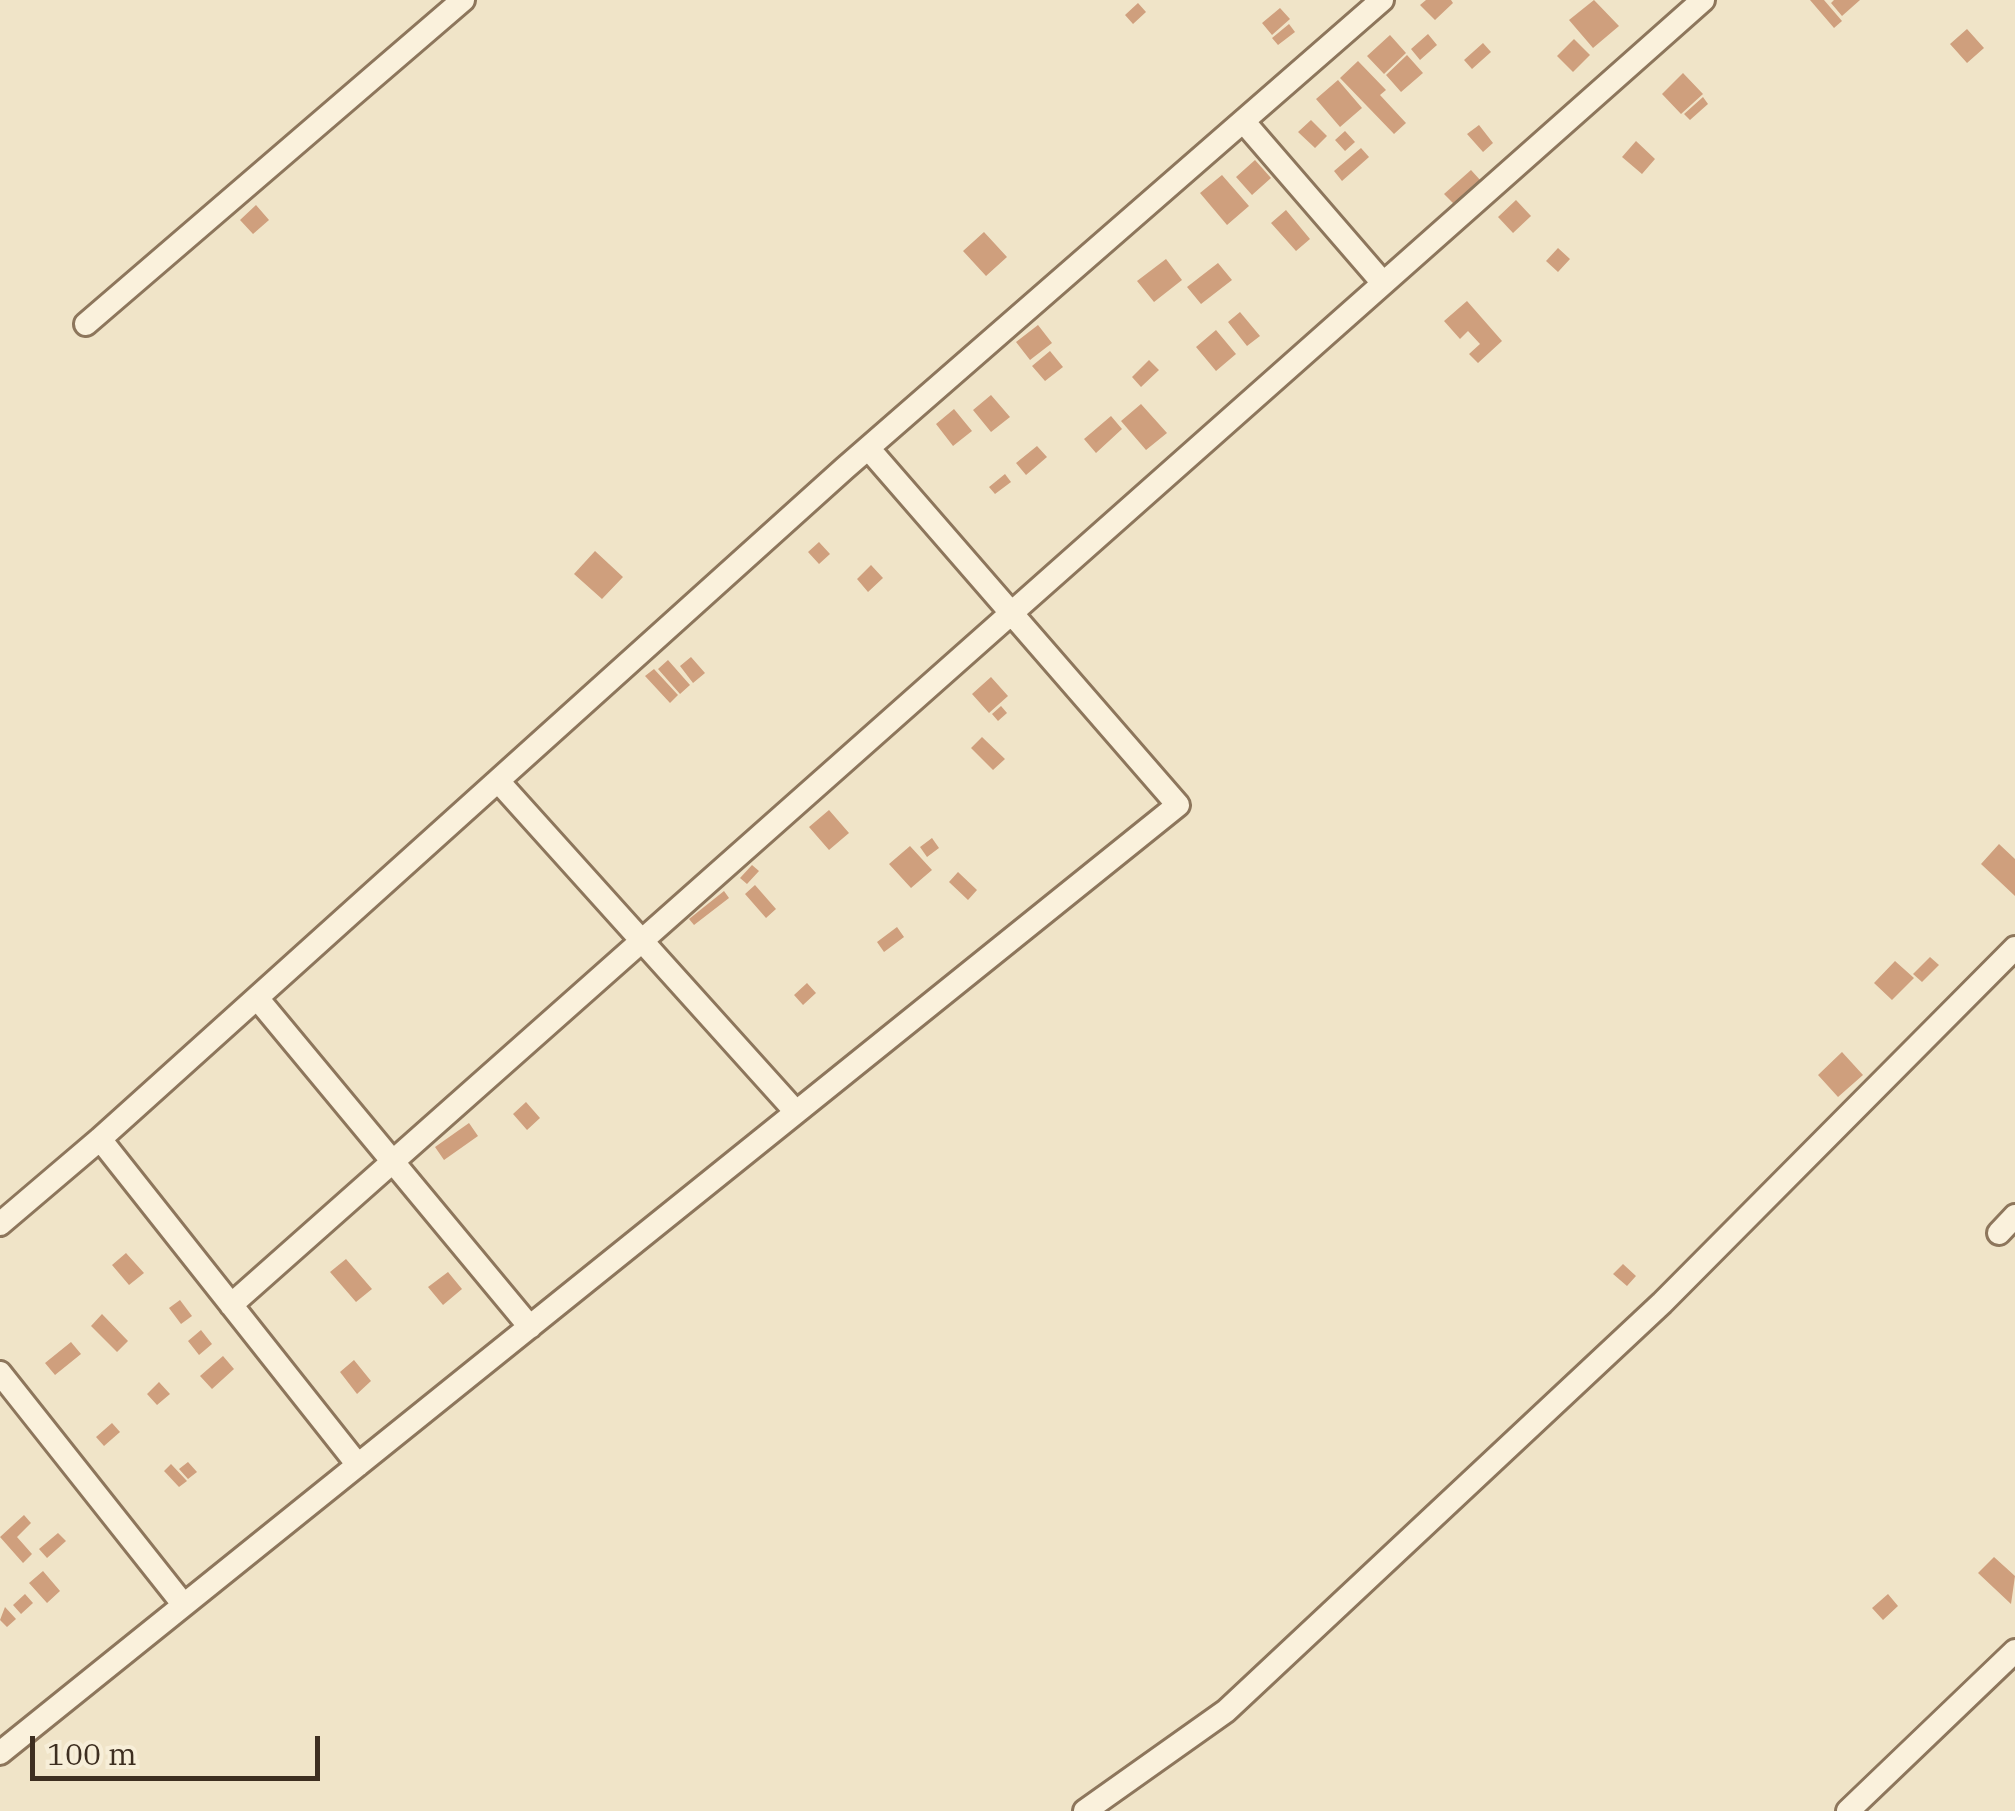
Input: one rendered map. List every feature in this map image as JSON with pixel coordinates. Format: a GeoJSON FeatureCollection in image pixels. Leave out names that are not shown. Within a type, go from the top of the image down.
{"type":"FeatureCollection","features":[{"type":"Feature","properties":{"kind":"street"},"geometry":{"type":"LineString","coordinates":[[86,324],[463,0]]}},
{"type":"Feature","properties":{"kind":"street"},"geometry":{"type":"LineString","coordinates":[[230,1305],[1703,0]]}},
{"type":"Feature","properties":{"kind":"street"},"geometry":{"type":"LineString","coordinates":[[0,1224],[100,1140],[868,448],[1244,120],[1367,5]]}},
{"type":"Feature","properties":{"kind":"street"},"geometry":{"type":"LineString","coordinates":[[1244,120],[1383,283]]}},
{"type":"Feature","properties":{"kind":"street"},"geometry":{"type":"LineString","coordinates":[[4,1741],[184,1604],[1178,805],[868,448]]}},
{"type":"Feature","properties":{"kind":"street"},"geometry":{"type":"LineString","coordinates":[[498,781],[796,1112]]}},
{"type":"Feature","properties":{"kind":"street"},"geometry":{"type":"LineString","coordinates":[[1085,1811],[1226,1711],[1662,1304],[2015,948]]}},
{"type":"Feature","properties":{"kind":"street"},"geometry":{"type":"LineString","coordinates":[[258,998],[530,1327]]}},
{"type":"Feature","properties":{"kind":"street"},"geometry":{"type":"LineString","coordinates":[[100,1140],[358,1465]]}},
{"type":"Feature","properties":{"kind":"street"},"geometry":{"type":"LineString","coordinates":[[0,1374],[184,1604]]}},
{"type":"Feature","properties":{"kind":"street"},"geometry":{"type":"LineString","coordinates":[[1848,1811],[2015,1651]]}},
{"type":"Feature","properties":{"kind":"building"},"geometry":{"type":"Polygon","coordinates":[[[1426,0],[1453,3],[1435,20],[1420,5],[1426,0]]]}},
{"type":"Feature","properties":{"kind":"building"},"geometry":{"type":"Polygon","coordinates":[[[1594,0],[1619,26],[1593,48],[1569,20],[1594,0]]]}},
{"type":"Feature","properties":{"kind":"building"},"geometry":{"type":"Polygon","coordinates":[[[1810,0],[1824,0],[1842,21],[1834,28],[1810,0]]]}},
{"type":"Feature","properties":{"kind":"building"},"geometry":{"type":"Polygon","coordinates":[[[1860,0],[1842,16],[1831,3],[1860,0]]]}},
{"type":"Feature","properties":{"kind":"building"},"geometry":{"type":"Polygon","coordinates":[[[1138,3],[1146,12],[1133,24],[1125,15],[1138,3]]]}},
{"type":"Feature","properties":{"kind":"building"},"geometry":{"type":"Polygon","coordinates":[[[1280,8],[1290,19],[1272,35],[1262,23],[1280,8]]]}},
{"type":"Feature","properties":{"kind":"building"},"geometry":{"type":"Polygon","coordinates":[[[1289,24],[1295,32],[1278,45],[1272,38],[1289,24]]]}},
{"type":"Feature","properties":{"kind":"building"},"geometry":{"type":"Polygon","coordinates":[[[1967,29],[1984,48],[1967,63],[1950,44],[1967,29]]]}},
{"type":"Feature","properties":{"kind":"building"},"geometry":{"type":"Polygon","coordinates":[[[1428,34],[1437,45],[1420,60],[1411,49],[1428,34]]]}},
{"type":"Feature","properties":{"kind":"building"},"geometry":{"type":"Polygon","coordinates":[[[1390,35],[1406,53],[1384,74],[1367,56],[1390,35]]]}},
{"type":"Feature","properties":{"kind":"building"},"geometry":{"type":"Polygon","coordinates":[[[1574,39],[1590,55],[1573,72],[1557,56],[1574,39]]]}},
{"type":"Feature","properties":{"kind":"building"},"geometry":{"type":"Polygon","coordinates":[[[1483,43],[1491,52],[1472,69],[1464,60],[1483,43]]]}},
{"type":"Feature","properties":{"kind":"building"},"geometry":{"type":"Polygon","coordinates":[[[1407,55],[1423,73],[1401,92],[1386,75],[1407,55]]]}},
{"type":"Feature","properties":{"kind":"building"},"geometry":{"type":"Polygon","coordinates":[[[1358,61],[1386,90],[1380,95],[1406,123],[1394,134],[1340,78],[1358,61]]]}},
{"type":"Feature","properties":{"kind":"building"},"geometry":{"type":"Polygon","coordinates":[[[1683,73],[1703,94],[1681,114],[1662,94],[1683,73]]]}},
{"type":"Feature","properties":{"kind":"building"},"geometry":{"type":"Polygon","coordinates":[[[1338,80],[1362,108],[1340,127],[1316,99],[1338,80]]]}},
{"type":"Feature","properties":{"kind":"building"},"geometry":{"type":"Polygon","coordinates":[[[1703,97],[1708,104],[1690,120],[1684,114],[1703,97]]]}},
{"type":"Feature","properties":{"kind":"building"},"geometry":{"type":"Polygon","coordinates":[[[1311,120],[1327,136],[1315,148],[1298,132],[1311,120]]]}},
{"type":"Feature","properties":{"kind":"building"},"geometry":{"type":"Polygon","coordinates":[[[1479,125],[1493,143],[1483,152],[1467,134],[1479,125]]]}},
{"type":"Feature","properties":{"kind":"building"},"geometry":{"type":"Polygon","coordinates":[[[1345,131],[1355,142],[1345,151],[1335,140],[1345,131]]]}},
{"type":"Feature","properties":{"kind":"building"},"geometry":{"type":"Polygon","coordinates":[[[1636,141],[1655,159],[1642,174],[1622,157],[1636,141]]]}},
{"type":"Feature","properties":{"kind":"building"},"geometry":{"type":"Polygon","coordinates":[[[1361,148],[1369,157],[1342,181],[1334,171],[1361,148]]]}},
{"type":"Feature","properties":{"kind":"building"},"geometry":{"type":"Polygon","coordinates":[[[1255,160],[1271,178],[1252,195],[1236,177],[1255,160]]]}},
{"type":"Feature","properties":{"kind":"building"},"geometry":{"type":"Polygon","coordinates":[[[1471,170],[1481,181],[1455,205],[1444,194],[1471,170]]]}},
{"type":"Feature","properties":{"kind":"building"},"geometry":{"type":"Polygon","coordinates":[[[1222,175],[1249,206],[1227,225],[1200,193],[1222,175]]]}},
{"type":"Feature","properties":{"kind":"building"},"geometry":{"type":"Polygon","coordinates":[[[1516,200],[1531,216],[1513,233],[1498,217],[1516,200]]]}},
{"type":"Feature","properties":{"kind":"building"},"geometry":{"type":"Polygon","coordinates":[[[256,205],[269,220],[253,234],[240,220],[256,205]]]}},
{"type":"Feature","properties":{"kind":"building"},"geometry":{"type":"Polygon","coordinates":[[[1286,210],[1310,239],[1296,251],[1271,223],[1286,210]]]}},
{"type":"Feature","properties":{"kind":"building"},"geometry":{"type":"Polygon","coordinates":[[[984,232],[1007,257],[986,276],[963,251],[984,232]]]}},
{"type":"Feature","properties":{"kind":"building"},"geometry":{"type":"Polygon","coordinates":[[[1558,248],[1570,259],[1558,272],[1546,261],[1558,248]]]}},
{"type":"Feature","properties":{"kind":"building"},"geometry":{"type":"Polygon","coordinates":[[[1166,259],[1182,280],[1154,302],[1137,281],[1166,259]]]}},
{"type":"Feature","properties":{"kind":"building"},"geometry":{"type":"Polygon","coordinates":[[[1218,263],[1232,280],[1201,304],[1187,287],[1218,263]]]}},
{"type":"Feature","properties":{"kind":"building"},"geometry":{"type":"Polygon","coordinates":[[[1467,301],[1502,341],[1478,363],[1469,354],[1480,344],[1468,331],[1460,339],[1444,321],[1467,301]]]}},
{"type":"Feature","properties":{"kind":"building"},"geometry":{"type":"Polygon","coordinates":[[[1240,312],[1260,336],[1247,346],[1228,322],[1240,312]]]}},
{"type":"Feature","properties":{"kind":"building"},"geometry":{"type":"Polygon","coordinates":[[[1038,325],[1052,343],[1030,360],[1016,342],[1038,325]]]}},
{"type":"Feature","properties":{"kind":"building"},"geometry":{"type":"Polygon","coordinates":[[[1216,330],[1236,354],[1216,371],[1196,347],[1216,330]]]}},
{"type":"Feature","properties":{"kind":"building"},"geometry":{"type":"Polygon","coordinates":[[[1050,351],[1063,367],[1045,381],[1032,366],[1050,351]]]}},
{"type":"Feature","properties":{"kind":"building"},"geometry":{"type":"Polygon","coordinates":[[[1149,360],[1159,370],[1141,387],[1132,377],[1149,360]]]}},
{"type":"Feature","properties":{"kind":"building"},"geometry":{"type":"Polygon","coordinates":[[[991,395],[1010,417],[991,432],[973,410],[991,395]]]}},
{"type":"Feature","properties":{"kind":"building"},"geometry":{"type":"Polygon","coordinates":[[[1141,404],[1167,433],[1146,450],[1121,421],[1141,404]]]}},
{"type":"Feature","properties":{"kind":"building"},"geometry":{"type":"Polygon","coordinates":[[[954,409],[972,431],[953,446],[936,424],[954,409]]]}},
{"type":"Feature","properties":{"kind":"building"},"geometry":{"type":"Polygon","coordinates":[[[1111,416],[1122,429],[1096,453],[1084,439],[1111,416]]]}},
{"type":"Feature","properties":{"kind":"building"},"geometry":{"type":"Polygon","coordinates":[[[1037,446],[1047,457],[1026,475],[1016,463],[1037,446]]]}},
{"type":"Feature","properties":{"kind":"building"},"geometry":{"type":"Polygon","coordinates":[[[1005,474],[1011,482],[995,494],[989,487],[1005,474]]]}},
{"type":"Feature","properties":{"kind":"building"},"geometry":{"type":"Polygon","coordinates":[[[819,542],[830,554],[819,564],[808,552],[819,542]]]}},
{"type":"Feature","properties":{"kind":"building"},"geometry":{"type":"Polygon","coordinates":[[[595,551],[623,577],[602,599],[574,574],[595,551]]]}},
{"type":"Feature","properties":{"kind":"building"},"geometry":{"type":"Polygon","coordinates":[[[871,565],[883,578],[868,592],[857,579],[871,565]]]}},
{"type":"Feature","properties":{"kind":"building"},"geometry":{"type":"Polygon","coordinates":[[[691,657],[705,673],[693,683],[680,666],[691,657]]]}},
{"type":"Feature","properties":{"kind":"building"},"geometry":{"type":"Polygon","coordinates":[[[668,660],[690,685],[680,694],[658,669],[668,660]]]}},
{"type":"Feature","properties":{"kind":"building"},"geometry":{"type":"Polygon","coordinates":[[[654,669],[678,695],[670,703],[645,676],[654,669]]]}},
{"type":"Feature","properties":{"kind":"building"},"geometry":{"type":"Polygon","coordinates":[[[991,677],[1008,696],[989,713],[972,694],[991,677]]]}},
{"type":"Feature","properties":{"kind":"building"},"geometry":{"type":"Polygon","coordinates":[[[1001,706],[1007,713],[998,721],[992,714],[1001,706]]]}},
{"type":"Feature","properties":{"kind":"building"},"geometry":{"type":"Polygon","coordinates":[[[982,737],[1005,759],[993,770],[971,748],[982,737]]]}},
{"type":"Feature","properties":{"kind":"building"},"geometry":{"type":"Polygon","coordinates":[[[829,810],[849,833],[829,850],[809,827],[829,810]]]}},
{"type":"Feature","properties":{"kind":"building"},"geometry":{"type":"Polygon","coordinates":[[[932,838],[939,848],[927,857],[920,847],[932,838]]]}},
{"type":"Feature","properties":{"kind":"building"},"geometry":{"type":"Polygon","coordinates":[[[1999,844],[2015,859],[2015,896],[1981,864],[1999,844]]]}},
{"type":"Feature","properties":{"kind":"building"},"geometry":{"type":"Polygon","coordinates":[[[910,846],[932,870],[911,888],[889,864],[910,846]]]}},
{"type":"Feature","properties":{"kind":"building"},"geometry":{"type":"Polygon","coordinates":[[[752,865],[759,871],[747,884],[740,878],[752,865]]]}},
{"type":"Feature","properties":{"kind":"building"},"geometry":{"type":"Polygon","coordinates":[[[958,872],[977,890],[968,900],[949,882],[958,872]]]}},
{"type":"Feature","properties":{"kind":"building"},"geometry":{"type":"Polygon","coordinates":[[[755,885],[776,909],[766,918],[745,894],[755,885]]]}},
{"type":"Feature","properties":{"kind":"building"},"geometry":{"type":"Polygon","coordinates":[[[724,891],[729,898],[694,925],[689,919],[724,891]]]}},
{"type":"Feature","properties":{"kind":"building"},"geometry":{"type":"Polygon","coordinates":[[[897,927],[904,937],[884,952],[877,942],[897,927]]]}},
{"type":"Feature","properties":{"kind":"building"},"geometry":{"type":"Polygon","coordinates":[[[1930,957],[1939,965],[1922,982],[1913,974],[1930,957]]]}},
{"type":"Feature","properties":{"kind":"building"},"geometry":{"type":"Polygon","coordinates":[[[1895,961],[1914,978],[1892,1000],[1874,983],[1895,961]]]}},
{"type":"Feature","properties":{"kind":"building"},"geometry":{"type":"Polygon","coordinates":[[[807,983],[816,993],[803,1005],[794,995],[807,983]]]}},
{"type":"Feature","properties":{"kind":"building"},"geometry":{"type":"Polygon","coordinates":[[[1842,1052],[1863,1075],[1838,1097],[1818,1075],[1842,1052]]]}},
{"type":"Feature","properties":{"kind":"building"},"geometry":{"type":"Polygon","coordinates":[[[526,1102],[540,1118],[527,1130],[513,1114],[526,1102]]]}},
{"type":"Feature","properties":{"kind":"building"},"geometry":{"type":"Polygon","coordinates":[[[469,1123],[478,1136],[444,1160],[435,1147],[469,1123]]]}},
{"type":"Feature","properties":{"kind":"building"},"geometry":{"type":"Polygon","coordinates":[[[126,1253],[144,1273],[129,1285],[112,1265],[126,1253]]]}},
{"type":"Feature","properties":{"kind":"building"},"geometry":{"type":"Polygon","coordinates":[[[346,1259],[372,1289],[356,1302],[330,1272],[346,1259]]]}},
{"type":"Feature","properties":{"kind":"building"},"geometry":{"type":"Polygon","coordinates":[[[1623,1264],[1636,1276],[1627,1286],[1613,1274],[1623,1264]]]}},
{"type":"Feature","properties":{"kind":"building"},"geometry":{"type":"Polygon","coordinates":[[[448,1272],[462,1289],[443,1305],[428,1287],[448,1272]]]}},
{"type":"Feature","properties":{"kind":"building"},"geometry":{"type":"Polygon","coordinates":[[[180,1300],[192,1316],[181,1324],[169,1308],[180,1300]]]}},
{"type":"Feature","properties":{"kind":"building"},"geometry":{"type":"Polygon","coordinates":[[[102,1314],[128,1341],[117,1352],[91,1326],[102,1314]]]}},
{"type":"Feature","properties":{"kind":"building"},"geometry":{"type":"Polygon","coordinates":[[[201,1330],[212,1344],[199,1355],[188,1341],[201,1330]]]}},
{"type":"Feature","properties":{"kind":"building"},"geometry":{"type":"Polygon","coordinates":[[[71,1342],[81,1354],[55,1375],[45,1363],[71,1342]]]}},
{"type":"Feature","properties":{"kind":"building"},"geometry":{"type":"Polygon","coordinates":[[[223,1356],[234,1369],[212,1389],[200,1376],[223,1356]]]}},
{"type":"Feature","properties":{"kind":"building"},"geometry":{"type":"Polygon","coordinates":[[[354,1360],[371,1381],[357,1394],[340,1372],[354,1360]]]}},
{"type":"Feature","properties":{"kind":"building"},"geometry":{"type":"Polygon","coordinates":[[[159,1382],[170,1394],[157,1405],[147,1394],[159,1382]]]}},
{"type":"Feature","properties":{"kind":"building"},"geometry":{"type":"Polygon","coordinates":[[[112,1423],[120,1432],[104,1446],[96,1437],[112,1423]]]}},
{"type":"Feature","properties":{"kind":"building"},"geometry":{"type":"Polygon","coordinates":[[[188,1462],[197,1472],[188,1479],[179,1469],[188,1462]]]}},
{"type":"Feature","properties":{"kind":"building"},"geometry":{"type":"Polygon","coordinates":[[[171,1464],[187,1481],[179,1487],[164,1471],[171,1464]]]}},
{"type":"Feature","properties":{"kind":"building"},"geometry":{"type":"Polygon","coordinates":[[[24,1515],[31,1523],[17,1537],[32,1554],[23,1563],[0,1537],[24,1515]]]}},
{"type":"Feature","properties":{"kind":"building"},"geometry":{"type":"Polygon","coordinates":[[[58,1533],[66,1541],[47,1558],[39,1549],[58,1533]]]}},
{"type":"Feature","properties":{"kind":"building"},"geometry":{"type":"Polygon","coordinates":[[[1994,1557],[2015,1576],[2011,1604],[1978,1573],[1994,1557]]]}},
{"type":"Feature","properties":{"kind":"building"},"geometry":{"type":"Polygon","coordinates":[[[43,1571],[60,1591],[47,1603],[29,1583],[43,1571]]]}},
{"type":"Feature","properties":{"kind":"building"},"geometry":{"type":"Polygon","coordinates":[[[25,1594],[33,1603],[21,1614],[13,1605],[25,1594]]]}},
{"type":"Feature","properties":{"kind":"building"},"geometry":{"type":"Polygon","coordinates":[[[1888,1594],[1898,1606],[1883,1620],[1872,1608],[1888,1594]]]}},
{"type":"Feature","properties":{"kind":"building"},"geometry":{"type":"Polygon","coordinates":[[[5,1607],[16,1619],[7,1627],[0,1620],[5,1607]]]}}]}
